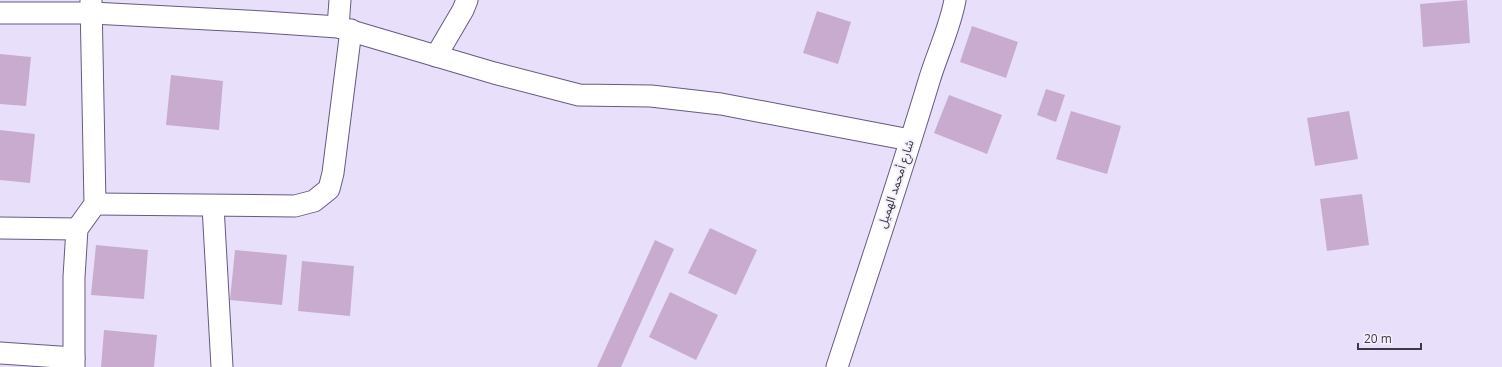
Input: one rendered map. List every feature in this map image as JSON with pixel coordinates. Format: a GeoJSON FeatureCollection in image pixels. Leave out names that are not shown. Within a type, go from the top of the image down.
{"type":"FeatureCollection","features":[{"type":"Feature","properties":{"kind":"street"},"geometry":{"type":"LineString","coordinates":[[95,204],[295,206],[314,201],[329,188],[333,173],[344,29],[340,0]]}},
{"type":"Feature","properties":{"kind":"street"},"geometry":{"type":"LineString","coordinates":[[436,56],[463,10],[467,0]]}},
{"type":"Feature","properties":{"kind":"street","name":"شارع أمحمد الهميل"},"geometry":{"type":"LineString","coordinates":[[836,367],[933,67],[952,14],[955,0]]}},
{"type":"Feature","properties":{"kind":"street"},"geometry":{"type":"LineString","coordinates":[[0,353],[74,362],[74,277],[76,229],[95,204],[92,7]]}},
{"type":"Feature","properties":{"kind":"street"},"geometry":{"type":"LineString","coordinates":[[0,14],[92,7],[344,29],[579,95],[651,96],[721,104],[910,140]]}},
{"type":"Feature","properties":{"kind":"street"},"geometry":{"type":"LineString","coordinates":[[213,206],[222,367]]}},
{"type":"Feature","properties":{"kind":"street"},"geometry":{"type":"LineString","coordinates":[[0,228],[76,229]]}},
{"type":"Feature","properties":{"kind":"building"},"geometry":{"type":"Polygon","coordinates":[[[1467,0],[1470,43],[1423,47],[1420,4],[1467,0]]]}},
{"type":"Feature","properties":{"kind":"building"},"geometry":{"type":"Polygon","coordinates":[[[817,11],[851,22],[838,64],[803,53],[817,11]]]}},
{"type":"Feature","properties":{"kind":"building"},"geometry":{"type":"Polygon","coordinates":[[[972,26],[1018,42],[1006,78],[960,62],[972,26]]]}},
{"type":"Feature","properties":{"kind":"building"},"geometry":{"type":"Polygon","coordinates":[[[0,54],[31,57],[26,106],[0,104],[0,54]]]}},
{"type":"Feature","properties":{"kind":"building"},"geometry":{"type":"Polygon","coordinates":[[[171,75],[223,81],[219,130],[166,125],[171,75]]]}},
{"type":"Feature","properties":{"kind":"building"},"geometry":{"type":"Polygon","coordinates":[[[1046,89],[1065,95],[1056,122],[1037,115],[1046,89]]]}},
{"type":"Feature","properties":{"kind":"building"},"geometry":{"type":"Polygon","coordinates":[[[949,95],[1002,115],[987,154],[934,133],[949,95]]]}},
{"type":"Feature","properties":{"kind":"building"},"geometry":{"type":"Polygon","coordinates":[[[1071,111],[1121,126],[1107,174],[1056,159],[1071,111]]]}},
{"type":"Feature","properties":{"kind":"building"},"geometry":{"type":"Polygon","coordinates":[[[1349,111],[1358,159],[1315,166],[1307,118],[1349,111]]]}},
{"type":"Feature","properties":{"kind":"building"},"geometry":{"type":"Polygon","coordinates":[[[0,130],[35,134],[30,183],[0,180],[0,130]]]}},
{"type":"Feature","properties":{"kind":"building"},"geometry":{"type":"Polygon","coordinates":[[[1362,194],[1369,245],[1327,251],[1320,199],[1362,194]]]}},
{"type":"Feature","properties":{"kind":"building"},"geometry":{"type":"Polygon","coordinates":[[[710,228],[757,250],[736,295],[688,273],[710,228]]]}},
{"type":"Feature","properties":{"kind":"building"},"geometry":{"type":"Polygon","coordinates":[[[655,240],[674,249],[621,367],[597,367],[655,240]]]}},
{"type":"Feature","properties":{"kind":"building"},"geometry":{"type":"Polygon","coordinates":[[[96,245],[148,250],[144,299],[91,295],[96,245]]]}},
{"type":"Feature","properties":{"kind":"building"},"geometry":{"type":"Polygon","coordinates":[[[235,250],[287,255],[282,305],[230,300],[235,250]]]}},
{"type":"Feature","properties":{"kind":"building"},"geometry":{"type":"Polygon","coordinates":[[[302,261],[354,266],[350,316],[298,311],[302,261]]]}},
{"type":"Feature","properties":{"kind":"building"},"geometry":{"type":"Polygon","coordinates":[[[670,292],[718,315],[696,360],[649,337],[670,292]]]}},
{"type":"Feature","properties":{"kind":"building"},"geometry":{"type":"Polygon","coordinates":[[[104,330],[157,335],[154,367],[101,367],[104,330]]]}}]}
